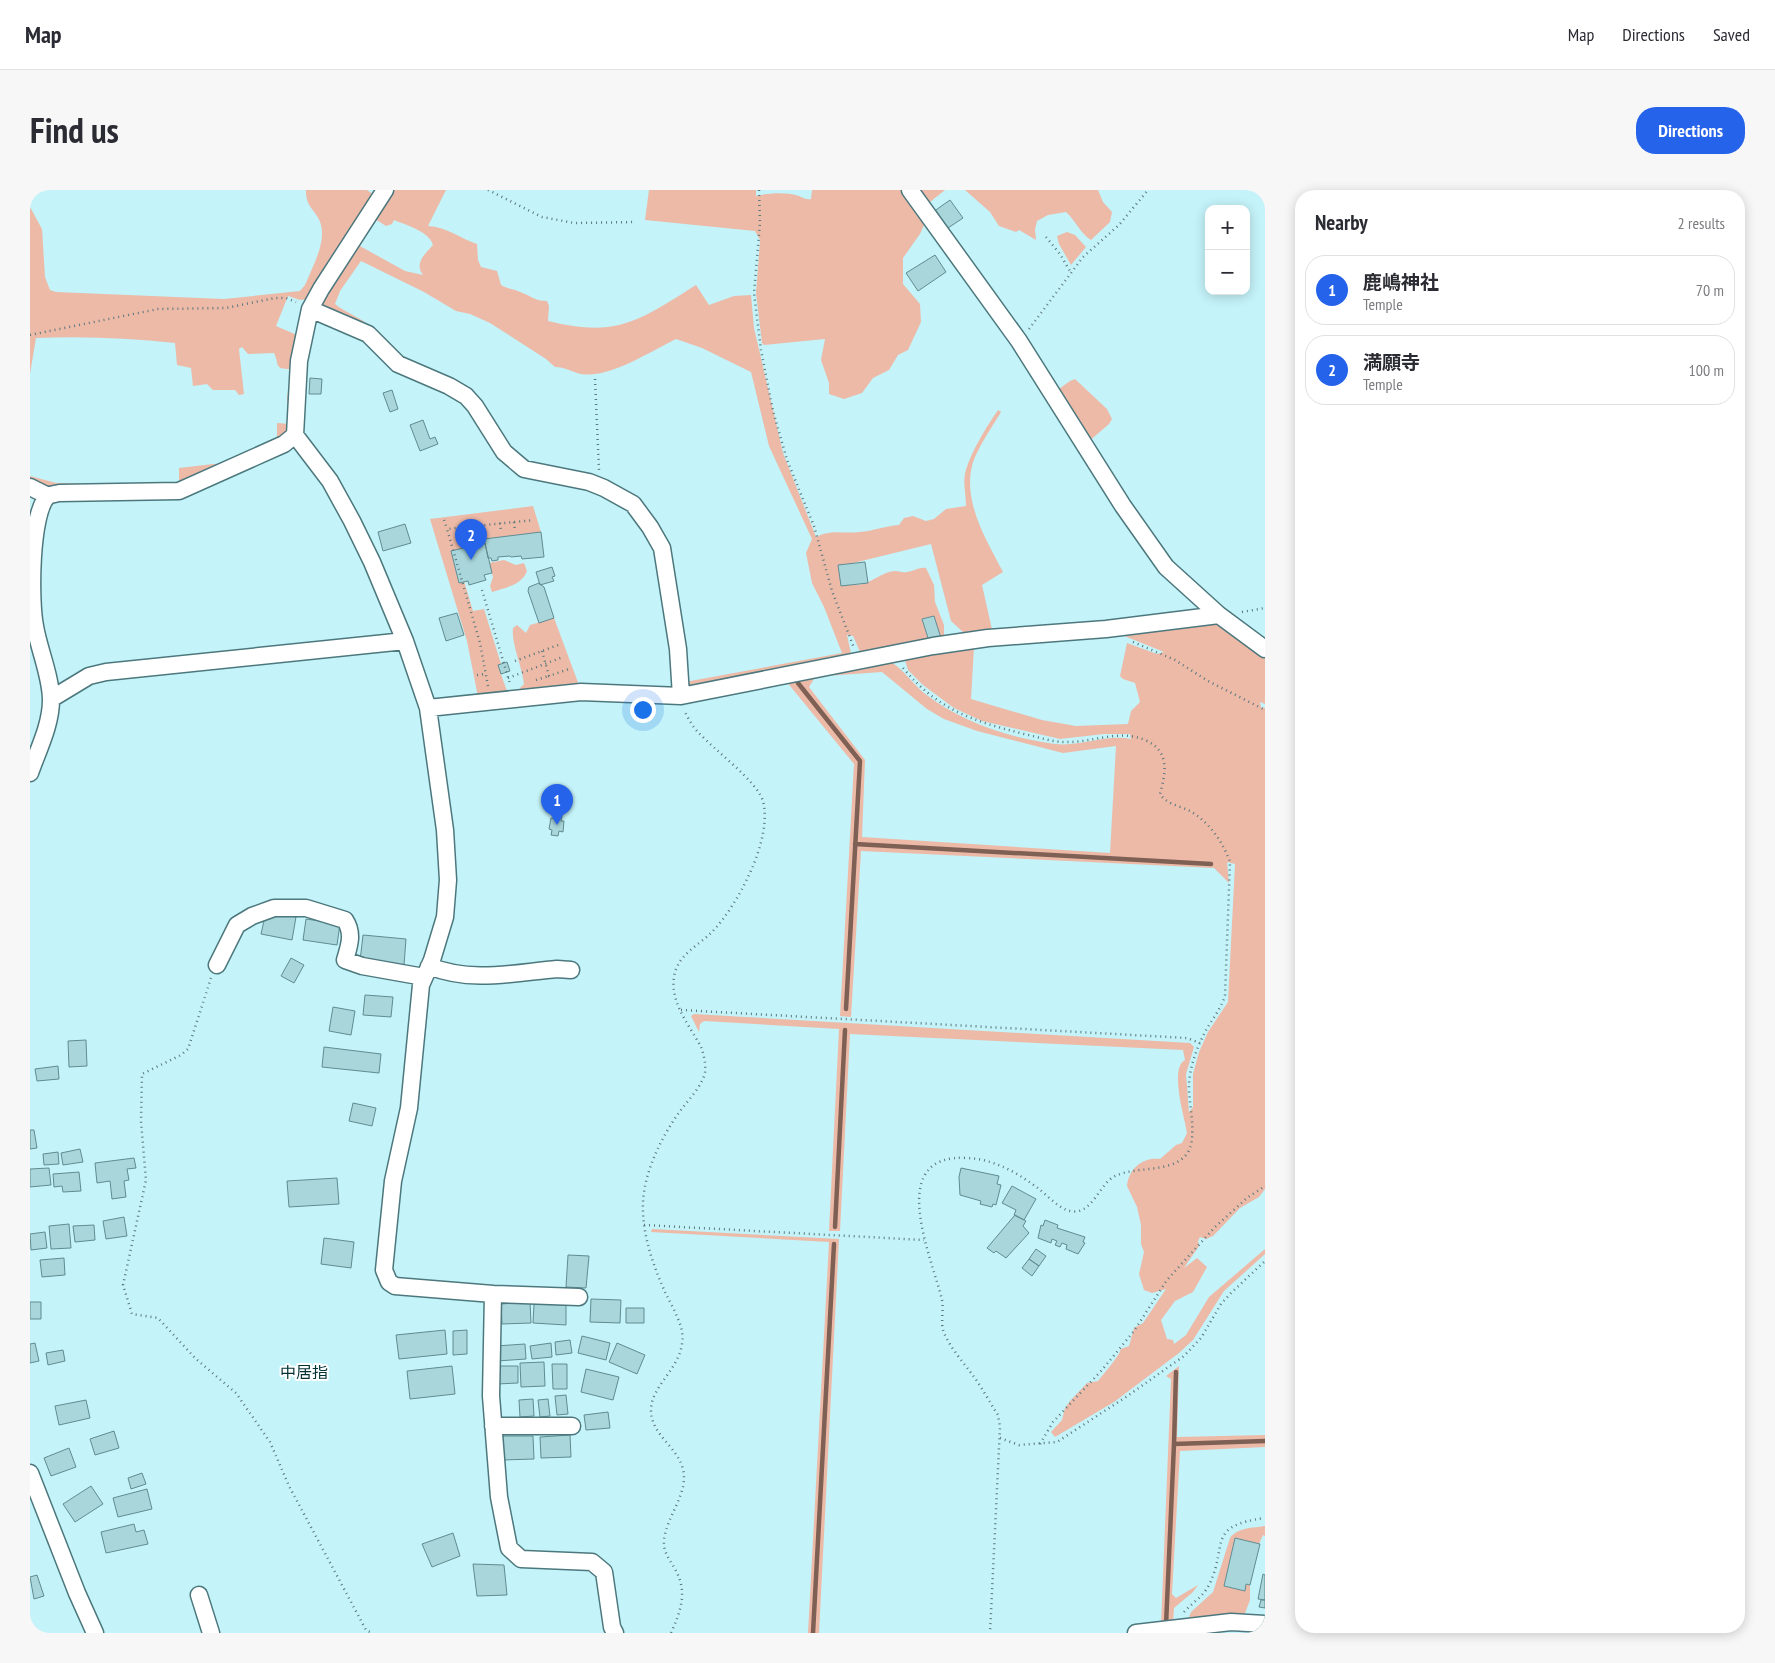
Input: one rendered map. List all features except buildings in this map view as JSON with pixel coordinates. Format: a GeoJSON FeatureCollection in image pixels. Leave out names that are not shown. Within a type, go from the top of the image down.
{"type":"FeatureCollection","features":[{"type":"Feature","properties":{"kind":"street"},"geometry":{"type":"LineString","coordinates":[[385,190],[310,309],[299,361],[295,435],[330,481],[352,521],[372,562],[405,641],[428,708],[445,830],[448,880],[444,917],[418,1004],[409,1108],[393,1181],[384,1270],[389,1282],[395,1286],[493,1294],[579,1297]]}},
{"type":"Feature","properties":{"kind":"street"},"geometry":{"type":"LineString","coordinates":[[910,190],[1019,342],[1118,497],[1166,566],[1220,615],[1265,648]]}},
{"type":"Feature","properties":{"kind":"street"},"geometry":{"type":"LineString","coordinates":[[310,309],[368,334],[398,364],[449,386],[466,396],[475,406],[504,452],[516,465],[530,471],[600,486],[633,504],[650,527],[662,548],[678,649],[682,696]]}},
{"type":"Feature","properties":{"kind":"street"},"geometry":{"type":"LineString","coordinates":[[30,773],[49,717],[51,699],[34,624],[32,562],[35,521],[42,504],[48,496],[59,493],[179,491],[284,444],[295,435]]}},
{"type":"Feature","properties":{"kind":"street"},"geometry":{"type":"LineString","coordinates":[[30,487],[48,496]]}},
{"type":"Feature","properties":{"kind":"street"},"geometry":{"type":"LineString","coordinates":[[428,708],[512,690],[682,696],[933,646],[988,638],[1106,629],[1220,615]]}},
{"type":"Feature","properties":{"kind":"street"},"geometry":{"type":"LineString","coordinates":[[51,699],[89,676],[106,672],[405,641]]}},
{"type":"Feature","properties":{"kind":"street"},"geometry":{"type":"LineString","coordinates":[[217,965],[237,925],[252,916],[274,908],[306,908],[345,920],[349,926],[351,940],[345,960],[362,966],[465,976],[557,969],[571,970]]}},
{"type":"Feature","properties":{"kind":"street"},"geometry":{"type":"LineString","coordinates":[[493,1294],[491,1373],[493,1426],[499,1497],[509,1548],[521,1559],[592,1562],[599,1566],[604,1572],[612,1627],[615,1633]]}},
{"type":"Feature","properties":{"kind":"street"},"geometry":{"type":"LineString","coordinates":[[493,1426],[572,1426]]}},
{"type":"Feature","properties":{"kind":"street"},"geometry":{"type":"LineString","coordinates":[[30,1473],[77,1593],[95,1633]]}},
{"type":"Feature","properties":{"kind":"street"},"geometry":{"type":"LineString","coordinates":[[199,1595],[211,1627],[211,1633]]}},
{"type":"Feature","properties":{"kind":"street"},"geometry":{"type":"LineString","coordinates":[[1136,1633],[1231,1622],[1265,1624]]}},
{"type":"Feature","properties":{"kind":"path"},"geometry":{"type":"LineString","coordinates":[[488,190],[542,217],[574,223],[636,222]]}},
{"type":"Feature","properties":{"kind":"path"},"geometry":{"type":"LineString","coordinates":[[759,190],[760,223],[754,293],[761,350],[773,411],[787,460],[814,526],[832,591],[858,661]]}},
{"type":"Feature","properties":{"kind":"path"},"geometry":{"type":"LineString","coordinates":[[1019,342],[1083,257],[1119,225],[1148,190]]}},
{"type":"Feature","properties":{"kind":"path"},"geometry":{"type":"LineString","coordinates":[[1046,237],[1064,259],[1071,274]]}},
{"type":"Feature","properties":{"kind":"path"},"geometry":{"type":"LineString","coordinates":[[30,335],[158,309],[226,308],[264,300],[286,298],[310,309]]}},
{"type":"Feature","properties":{"kind":"path"},"geometry":{"type":"LineString","coordinates":[[595,379],[600,486]]}},
{"type":"Feature","properties":{"kind":"path"},"geometry":{"type":"LineString","coordinates":[[444,520],[480,642],[487,686],[496,685]]}},
{"type":"Feature","properties":{"kind":"path"},"geometry":{"type":"LineString","coordinates":[[447,529],[534,520]]}},
{"type":"Feature","properties":{"kind":"path"},"geometry":{"type":"LineString","coordinates":[[514,522],[515,531]]}},
{"type":"Feature","properties":{"kind":"path"},"geometry":{"type":"LineString","coordinates":[[500,524],[501,532]]}},
{"type":"Feature","properties":{"kind":"path"},"geometry":{"type":"LineString","coordinates":[[481,525],[482,534]]}},
{"type":"Feature","properties":{"kind":"path"},"geometry":{"type":"LineString","coordinates":[[467,526],[468,534]]}},
{"type":"Feature","properties":{"kind":"path"},"geometry":{"type":"LineString","coordinates":[[482,590],[512,690]]}},
{"type":"Feature","properties":{"kind":"path"},"geometry":{"type":"LineString","coordinates":[[1125,639],[1175,660],[1208,681],[1265,710]]}},
{"type":"Feature","properties":{"kind":"path"},"geometry":{"type":"LineString","coordinates":[[515,661],[560,644]]}},
{"type":"Feature","properties":{"kind":"path"},"geometry":{"type":"LineString","coordinates":[[542,651],[548,676]]}},
{"type":"Feature","properties":{"kind":"path"},"geometry":{"type":"LineString","coordinates":[[894,654],[901,666],[922,688],[942,704],[978,722],[1067,742],[1105,736],[1133,737],[1149,743],[1163,755],[1166,769],[1160,794],[1166,801],[1198,816],[1225,847],[1230,862],[1225,994],[1223,1005],[1200,1043],[1190,1070],[1189,1086],[1192,1132],[1189,1151],[1185,1157],[1165,1166],[1125,1171],[1112,1178],[1088,1204],[1076,1211],[1061,1207],[1028,1181],[999,1165],[966,1157],[942,1159],[929,1169],[920,1189],[924,1240],[942,1300],[944,1333],[998,1415],[1000,1438],[990,1633]]}},
{"type":"Feature","properties":{"kind":"path"},"geometry":{"type":"LineString","coordinates":[[508,678],[563,657]]}},
{"type":"Feature","properties":{"kind":"path"},"geometry":{"type":"LineString","coordinates":[[535,681],[569,669]]}},
{"type":"Feature","properties":{"kind":"path"},"geometry":{"type":"LineString","coordinates":[[477,675],[486,674]]}},
{"type":"Feature","properties":{"kind":"path"},"geometry":{"type":"LineString","coordinates":[[504,684],[512,690]]}},
{"type":"Feature","properties":{"kind":"path"},"geometry":{"type":"LineString","coordinates":[[671,1633],[684,1595],[681,1582],[666,1552],[664,1542],[670,1518],[681,1495],[684,1475],[682,1467],[672,1449],[654,1426],[651,1408],[654,1398],[680,1355],[682,1335],[679,1322],[657,1274],[644,1225],[643,1200],[660,1145],[705,1072],[704,1054],[680,1010],[674,990],[677,966],[687,953],[710,934],[731,906],[759,847],[764,815],[760,794],[692,725],[684,710],[682,696]]}},
{"type":"Feature","properties":{"kind":"path"},"geometry":{"type":"LineString","coordinates":[[217,965],[210,980],[188,1049],[181,1055],[142,1074],[141,1122],[146,1180],[123,1285],[132,1314],[158,1318],[195,1358],[236,1393],[270,1442],[289,1486],[366,1630],[372,1633]]}},
{"type":"Feature","properties":{"kind":"path"},"geometry":{"type":"LineString","coordinates":[[680,1010],[1187,1038],[1200,1043]]}},
{"type":"Feature","properties":{"kind":"path"},"geometry":{"type":"LineString","coordinates":[[1040,1444],[1053,1422],[1102,1370],[1134,1332],[1168,1280],[1215,1227],[1247,1198],[1265,1186]]}},
{"type":"Feature","properties":{"kind":"path"},"geometry":{"type":"LineString","coordinates":[[644,1225],[924,1240]]}},
{"type":"Feature","properties":{"kind":"path"},"geometry":{"type":"LineString","coordinates":[[1000,1438],[1019,1445],[1057,1442],[1069,1435],[1184,1356],[1201,1338],[1226,1298],[1265,1260]]}},
{"type":"Feature","properties":{"kind":"path"},"geometry":{"type":"LineString","coordinates":[[1181,1627],[1185,1611],[1204,1594],[1211,1582],[1218,1552],[1226,1531],[1237,1525],[1265,1518]]}},
{"type":"Feature","properties":{"kind":"shaded area"},"geometry":{"type":"Polygon","coordinates":[[[306,190],[367,190],[377,197],[309,299],[300,300],[288,296],[276,326],[297,335],[290,420],[287,398],[291,369],[279,367],[274,353],[248,354],[242,347],[239,349],[244,394],[239,395],[235,390],[213,390],[207,384],[193,386],[191,368],[177,365],[175,343],[106,338],[36,338],[30,374],[30,207],[42,229],[45,277],[50,290],[56,292],[224,299],[300,291],[305,285],[318,255],[322,240],[321,225],[307,201],[306,190]]]}},
{"type":"Feature","properties":{"kind":"shaded area"},"geometry":{"type":"Polygon","coordinates":[[[391,190],[446,190],[428,226],[448,231],[477,244],[478,260],[481,267],[497,271],[501,285],[536,299],[547,301],[549,306],[548,321],[572,326],[610,327],[626,323],[659,308],[696,285],[709,305],[734,296],[751,295],[754,328],[783,453],[816,537],[827,533],[864,531],[899,525],[904,518],[913,516],[926,521],[934,519],[946,509],[966,506],[964,481],[967,466],[989,424],[998,410],[1001,412],[977,453],[972,466],[970,480],[971,494],[978,521],[1003,572],[982,585],[993,634],[964,633],[951,621],[931,544],[841,566],[850,584],[856,585],[889,572],[905,572],[926,568],[934,585],[935,602],[944,625],[944,640],[861,654],[853,636],[847,635],[852,658],[690,688],[685,682],[842,653],[824,607],[812,583],[806,553],[812,539],[769,446],[751,372],[702,348],[676,339],[630,363],[604,372],[581,374],[555,367],[546,359],[490,323],[470,314],[456,311],[424,292],[361,261],[340,291],[335,304],[365,322],[380,338],[320,307],[329,285],[358,245],[405,271],[423,275],[420,263],[433,245],[431,240],[422,232],[394,220],[392,224],[386,226],[375,219],[391,190]],[[934,616],[922,619],[929,641],[940,638],[934,616]]]}},
{"type":"Feature","properties":{"kind":"shaded area"},"geometry":{"type":"Polygon","coordinates":[[[649,190],[756,190],[756,196],[783,193],[811,199],[812,190],[945,190],[930,202],[924,203],[925,223],[920,234],[903,258],[903,284],[920,304],[921,322],[908,350],[898,355],[889,370],[873,378],[862,393],[844,399],[829,394],[829,383],[821,360],[825,339],[764,345],[762,343],[756,293],[760,240],[755,231],[645,220],[649,190]]]}},
{"type":"Feature","properties":{"kind":"shaded area"},"geometry":{"type":"Polygon","coordinates":[[[965,190],[1098,190],[1103,202],[1112,212],[1110,222],[1091,240],[1066,212],[1048,215],[1037,221],[1035,230],[1036,240],[1019,230],[1016,232],[999,226],[990,212],[965,190]]]}},
{"type":"Feature","properties":{"kind":"shaded area"},"geometry":{"type":"Polygon","coordinates":[[[1067,232],[1075,235],[1086,247],[1071,265],[1059,244],[1057,236],[1067,232]]]}},
{"type":"Feature","properties":{"kind":"shaded area"},"geometry":{"type":"Polygon","coordinates":[[[1075,379],[1107,409],[1112,419],[1109,424],[1088,442],[1056,391],[1075,379]]]}},
{"type":"Feature","properties":{"kind":"shaded area"},"geometry":{"type":"Polygon","coordinates":[[[277,423],[290,424],[284,437],[277,439],[277,423]]]}},
{"type":"Feature","properties":{"kind":"shaded area"},"geometry":{"type":"Polygon","coordinates":[[[213,464],[221,465],[179,486],[179,468],[213,464]]]}},
{"type":"Feature","properties":{"kind":"shaded area"},"geometry":{"type":"Polygon","coordinates":[[[30,476],[56,483],[136,485],[50,489],[30,482],[30,476]]]}},
{"type":"Feature","properties":{"kind":"shaded area"},"geometry":{"type":"Polygon","coordinates":[[[533,506],[541,532],[475,541],[475,545],[451,551],[459,583],[464,581],[473,611],[484,609],[501,664],[498,666],[507,691],[506,694],[478,697],[467,641],[430,519],[533,506]]]}},
{"type":"Feature","properties":{"kind":"shaded area"},"geometry":{"type":"Polygon","coordinates":[[[504,560],[516,565],[524,563],[527,571],[525,576],[517,583],[492,592],[490,586],[493,577],[489,563],[504,560]]]}},
{"type":"Feature","properties":{"kind":"shaded area"},"geometry":{"type":"Polygon","coordinates":[[[554,618],[580,688],[521,692],[520,688],[524,684],[514,641],[513,628],[517,625],[526,633],[530,625],[554,618]]]}},
{"type":"Feature","properties":{"kind":"shaded area"},"geometry":{"type":"Polygon","coordinates":[[[1213,621],[1265,654],[1265,704],[1260,702],[1261,707],[1265,708],[1265,1189],[1259,1197],[1240,1208],[1213,1236],[1206,1239],[1200,1237],[1198,1241],[1199,1246],[1184,1268],[1197,1258],[1207,1267],[1193,1292],[1175,1301],[1161,1320],[1167,1339],[1173,1340],[1174,1344],[1186,1335],[1209,1297],[1265,1249],[1265,1254],[1224,1291],[1193,1340],[1179,1353],[1114,1402],[1055,1437],[1051,1432],[1062,1420],[1065,1408],[1070,1401],[1087,1383],[1098,1381],[1121,1349],[1129,1346],[1134,1328],[1143,1323],[1166,1289],[1152,1293],[1144,1290],[1139,1274],[1144,1252],[1141,1244],[1141,1225],[1137,1207],[1127,1186],[1131,1174],[1138,1165],[1148,1160],[1160,1159],[1176,1145],[1182,1143],[1187,1133],[1178,1083],[1180,1065],[1185,1060],[1183,1050],[850,1034],[840,1231],[829,1231],[839,1029],[704,1021],[700,1024],[699,1032],[691,1016],[694,1014],[1190,1043],[1194,1047],[1186,1074],[1189,1112],[1193,1107],[1193,1074],[1199,1052],[1208,1032],[1228,1002],[1235,864],[1227,862],[1229,883],[1214,868],[861,851],[851,1017],[840,1016],[854,764],[786,681],[891,662],[924,693],[938,703],[970,720],[1003,733],[1055,744],[1074,744],[1112,738],[1131,739],[1130,734],[1104,734],[1060,739],[982,721],[954,708],[923,685],[908,670],[904,657],[974,647],[971,699],[1042,720],[1076,726],[1128,724],[1131,711],[1140,702],[1135,683],[1120,676],[1127,643],[1157,654],[1164,652],[1117,633],[1213,621]],[[882,672],[825,676],[814,679],[809,687],[865,760],[862,837],[1110,853],[1116,746],[1063,753],[977,731],[944,719],[927,709],[882,672]]]}},
{"type":"Feature","properties":{"kind":"shaded area"},"geometry":{"type":"Polygon","coordinates":[[[652,1229],[839,1239],[819,1633],[808,1633],[829,1242],[651,1232],[652,1229]]]}},
{"type":"Feature","properties":{"kind":"shaded area"},"geometry":{"type":"Polygon","coordinates":[[[1179,1366],[1177,1437],[1265,1435],[1265,1447],[1180,1451],[1172,1594],[1176,1598],[1198,1585],[1193,1592],[1174,1608],[1173,1624],[1161,1625],[1171,1379],[1166,1376],[1179,1366]]]}},
{"type":"Feature","properties":{"kind":"shaded area"},"geometry":{"type":"Polygon","coordinates":[[[1265,1526],[1265,1536],[1263,1535],[1259,1544],[1235,1538],[1224,1586],[1244,1591],[1246,1584],[1250,1585],[1250,1600],[1244,1616],[1189,1617],[1191,1612],[1213,1592],[1230,1538],[1233,1534],[1241,1530],[1265,1526]]]}},
{"type":"Feature","properties":{"kind":"waterway"},"geometry":{"type":"LineString","coordinates":[[798,683],[860,761],[846,1009]]}},
{"type":"Feature","properties":{"kind":"waterway"},"geometry":{"type":"LineString","coordinates":[[855,844],[1211,864]]}},
{"type":"Feature","properties":{"kind":"waterway"},"geometry":{"type":"LineString","coordinates":[[835,1227],[845,1030]]}},
{"type":"Feature","properties":{"kind":"waterway"},"geometry":{"type":"LineString","coordinates":[[813,1633],[834,1244]]}},
{"type":"Feature","properties":{"kind":"waterway"},"geometry":{"type":"LineString","coordinates":[[1174,1444],[1176,1372]]}},
{"type":"Feature","properties":{"kind":"waterway"},"geometry":{"type":"LineString","coordinates":[[1166,1625],[1174,1444],[1265,1441]]}},
{"type":"Feature","properties":{"kind":"place","name":"満願寺"},"geometry":{"type":"Point","coordinates":[471,560]}},
{"type":"Feature","properties":{"kind":"place","name":"鹿嶋神社"},"geometry":{"type":"Point","coordinates":[557,825]}},
{"type":"Feature","properties":{"kind":"district","name":"中居指"},"geometry":{"type":"Point","coordinates":[304,1372]}}]}
